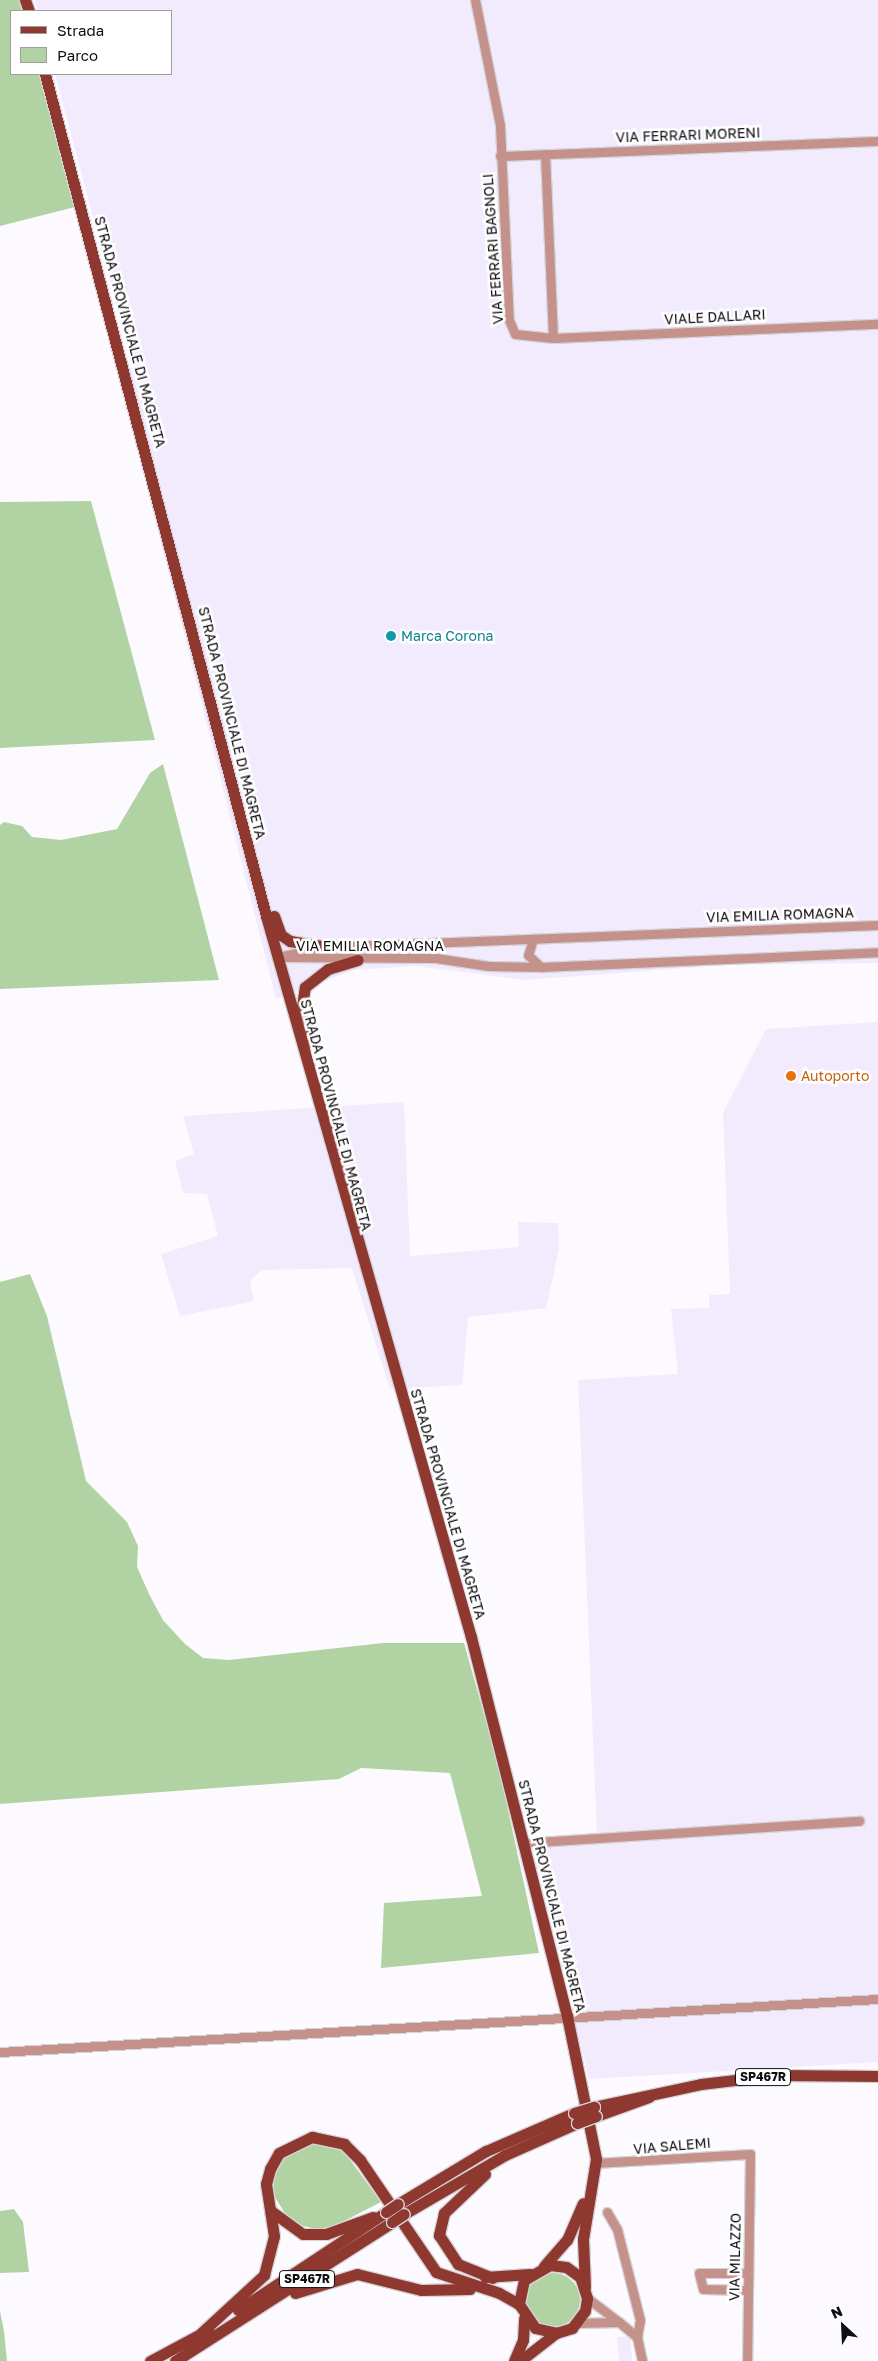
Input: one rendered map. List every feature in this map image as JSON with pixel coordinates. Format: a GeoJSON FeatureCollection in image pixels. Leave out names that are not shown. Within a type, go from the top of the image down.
{"type":"FeatureCollection","features":[{"type":"Feature","properties":{"kind":"main road","name":"STRADA PROVINCIALE DI MAGRETA"},"geometry":{"type":"LineString","coordinates":[[45,75],[277,957],[471,1637],[567,2016],[595,2163]]}},
{"type":"Feature","properties":{"kind":"main road"},"geometry":{"type":"LineString","coordinates":[[250,854],[259,860],[281,935],[327,947]]}},
{"type":"Feature","properties":{"kind":"main road"},"geometry":{"type":"LineString","coordinates":[[312,1084],[314,1064],[301,1014],[305,987],[328,969],[358,960]]}},
{"type":"Feature","properties":{"kind":"main road","name":"SP467R"},"geometry":{"type":"LineString","coordinates":[[150,2361],[201,2333],[398,2204],[486,2152],[576,2118],[650,2096],[701,2084],[778,2075],[878,2076]]}},
{"type":"Feature","properties":{"kind":"main road","name":"SP467R"},"geometry":{"type":"LineString","coordinates":[[175,2361],[272,2302],[404,2214],[505,2155],[576,2118]]}},
{"type":"Feature","properties":{"kind":"main road"},"geometry":{"type":"LineString","coordinates":[[201,2333],[264,2275],[274,2236],[266,2184],[279,2154],[295,2142],[328,2138],[344,2144],[360,2160],[424,2256],[447,2279],[499,2292],[519,2304]]}},
{"type":"Feature","properties":{"kind":"main road"},"geometry":{"type":"LineString","coordinates":[[492,2278],[449,2257],[442,2245],[440,2223],[461,2192],[505,2155]]}},
{"type":"Feature","properties":{"kind":"main road"},"geometry":{"type":"LineString","coordinates":[[424,2256],[455,2274],[492,2278],[530,2274],[544,2266],[576,2224],[595,2163]]}},
{"type":"Feature","properties":{"kind":"main road"},"geometry":{"type":"LineString","coordinates":[[520,2361],[556,2333],[578,2323],[586,2292],[583,2239],[595,2163]]}},
{"type":"Feature","properties":{"kind":"main road"},"geometry":{"type":"LineString","coordinates":[[271,2212],[303,2234],[326,2234],[383,2214]]}},
{"type":"Feature","properties":{"kind":"main road"},"geometry":{"type":"LineString","coordinates":[[544,2266],[566,2267],[586,2292]]}},
{"type":"Feature","properties":{"kind":"main road"},"geometry":{"type":"LineString","coordinates":[[272,2302],[336,2277],[357,2274],[428,2291],[464,2288],[499,2292]]}},
{"type":"Feature","properties":{"kind":"main road"},"geometry":{"type":"LineString","coordinates":[[514,2361],[523,2340],[524,2318],[519,2304],[521,2288],[530,2274]]}},
{"type":"Feature","properties":{"kind":"main road"},"geometry":{"type":"LineString","coordinates":[[524,2318],[535,2328],[556,2333]]}},
{"type":"Feature","properties":{"kind":"street","name":"VIA FERRARI BAGNOLI"},"geometry":{"type":"LineString","coordinates":[[475,0],[500,125],[500,156],[511,328],[523,339],[553,338]]}},
{"type":"Feature","properties":{"kind":"street","name":"VIA FERRARI MORENI"},"geometry":{"type":"LineString","coordinates":[[500,156],[878,141]]}},
{"type":"Feature","properties":{"kind":"street"},"geometry":{"type":"LineString","coordinates":[[545,154],[553,338]]}},
{"type":"Feature","properties":{"kind":"street","name":"VIALE DALLARI"},"geometry":{"type":"LineString","coordinates":[[553,338],[878,324]]}},
{"type":"Feature","properties":{"kind":"street","name":"VIA EMILIA ROMAGNA"},"geometry":{"type":"LineString","coordinates":[[277,957],[327,947],[878,925]]}},
{"type":"Feature","properties":{"kind":"street"},"geometry":{"type":"LineString","coordinates":[[533,939],[528,954],[541,966]]}},
{"type":"Feature","properties":{"kind":"street","name":"VIA EMILIA ROMAGNA"},"geometry":{"type":"LineString","coordinates":[[277,957],[358,960],[436,958],[488,966],[541,966],[878,952]]}},
{"type":"Feature","properties":{"kind":"street"},"geometry":{"type":"LineString","coordinates":[[524,1843],[859,1820]]}},
{"type":"Feature","properties":{"kind":"street"},"geometry":{"type":"LineString","coordinates":[[0,2052],[558,2021],[567,2016],[877,1999]]}},
{"type":"Feature","properties":{"kind":"street","name":"VIA SALEMI"},"geometry":{"type":"LineString","coordinates":[[595,2163],[750,2154]]}},
{"type":"Feature","properties":{"kind":"street","name":"VIA MILAZZO"},"geometry":{"type":"LineString","coordinates":[[746,2361],[750,2154]]}},
{"type":"Feature","properties":{"kind":"street"},"geometry":{"type":"LineString","coordinates":[[607,2212],[617,2229],[634,2303],[640,2320],[637,2337],[642,2361]]}},
{"type":"Feature","properties":{"kind":"street"},"geometry":{"type":"LineString","coordinates":[[748,2273],[699,2273],[702,2289],[748,2290]]}},
{"type":"Feature","properties":{"kind":"street"},"geometry":{"type":"LineString","coordinates":[[586,2292],[637,2337]]}},
{"type":"Feature","properties":{"kind":"street"},"geometry":{"type":"LineString","coordinates":[[578,2323],[622,2323],[634,2315],[634,2303]]}},
{"type":"Feature","properties":{"kind":"shaded area"},"geometry":{"type":"Polygon","coordinates":[[[35,0],[878,0],[878,963],[727,965],[524,980],[417,966],[354,970],[276,999],[117,368],[133,367],[55,75],[172,75],[172,10],[38,10],[35,0]]]}},
{"type":"Feature","properties":{"kind":"shaded area"},"geometry":{"type":"Polygon","coordinates":[[[878,1022],[878,2062],[589,2079],[529,1837],[597,1833],[578,1380],[678,1374],[671,1309],[709,1308],[709,1295],[730,1294],[723,1113],[766,1029],[878,1022]]]}},
{"type":"Feature","properties":{"kind":"shaded area"},"geometry":{"type":"Polygon","coordinates":[[[404,1102],[410,1256],[519,1247],[518,1222],[558,1223],[559,1249],[546,1308],[468,1317],[462,1385],[390,1389],[352,1268],[262,1270],[250,1281],[254,1301],[180,1316],[161,1254],[218,1236],[207,1194],[183,1193],[175,1161],[194,1154],[183,1116],[404,1102]]]}},
{"type":"Feature","properties":{"kind":"shaded area"},"geometry":{"type":"Polygon","coordinates":[[[630,2336],[632,2361],[619,2361],[617,2337],[630,2336]]]}},
{"type":"Feature","properties":{"kind":"green space"},"geometry":{"type":"Polygon","coordinates":[[[0,0],[19,0],[22,10],[10,10],[10,75],[39,75],[75,207],[0,226],[0,0]]]}},
{"type":"Feature","properties":{"kind":"green space"},"geometry":{"type":"Polygon","coordinates":[[[91,501],[155,740],[0,748],[0,502],[91,501]]]}},
{"type":"Feature","properties":{"kind":"green space"},"geometry":{"type":"Polygon","coordinates":[[[163,764],[219,980],[0,989],[0,825],[4,822],[22,826],[32,837],[61,840],[117,829],[150,773],[163,764]]]}},
{"type":"Feature","properties":{"kind":"green space"},"geometry":{"type":"Polygon","coordinates":[[[30,1274],[47,1316],[86,1481],[127,1522],[138,1546],[137,1567],[150,1596],[163,1620],[185,1644],[203,1658],[229,1660],[383,1643],[464,1643],[498,1764],[539,1953],[381,1968],[384,1903],[482,1896],[450,1773],[361,1768],[339,1779],[0,1804],[0,1282],[30,1274]]]}},
{"type":"Feature","properties":{"kind":"green space"},"geometry":{"type":"Polygon","coordinates":[[[310,2143],[342,2149],[381,2202],[325,2231],[291,2223],[273,2194],[274,2176],[281,2160],[310,2143]]]}},
{"type":"Feature","properties":{"kind":"green space"},"geometry":{"type":"Polygon","coordinates":[[[14,2209],[23,2222],[29,2272],[0,2273],[0,2211],[14,2209]]]}},
{"type":"Feature","properties":{"kind":"green space"},"geometry":{"type":"Polygon","coordinates":[[[553,2273],[563,2275],[572,2281],[578,2290],[580,2300],[578,2310],[572,2319],[563,2325],[553,2327],[543,2325],[534,2319],[528,2310],[526,2300],[528,2290],[534,2281],[543,2275],[553,2273]]]}},
{"type":"Feature","properties":{"kind":"green space"},"geometry":{"type":"Polygon","coordinates":[[[0,2311],[4,2331],[7,2361],[0,2361],[0,2311]]]}},
{"type":"Feature","properties":{"kind":"place","name":"Marca Corona"},"geometry":{"type":"Point","coordinates":[391,636]}},
{"type":"Feature","properties":{"kind":"place","name":"Autoporto"},"geometry":{"type":"Point","coordinates":[791,1076]}}]}
